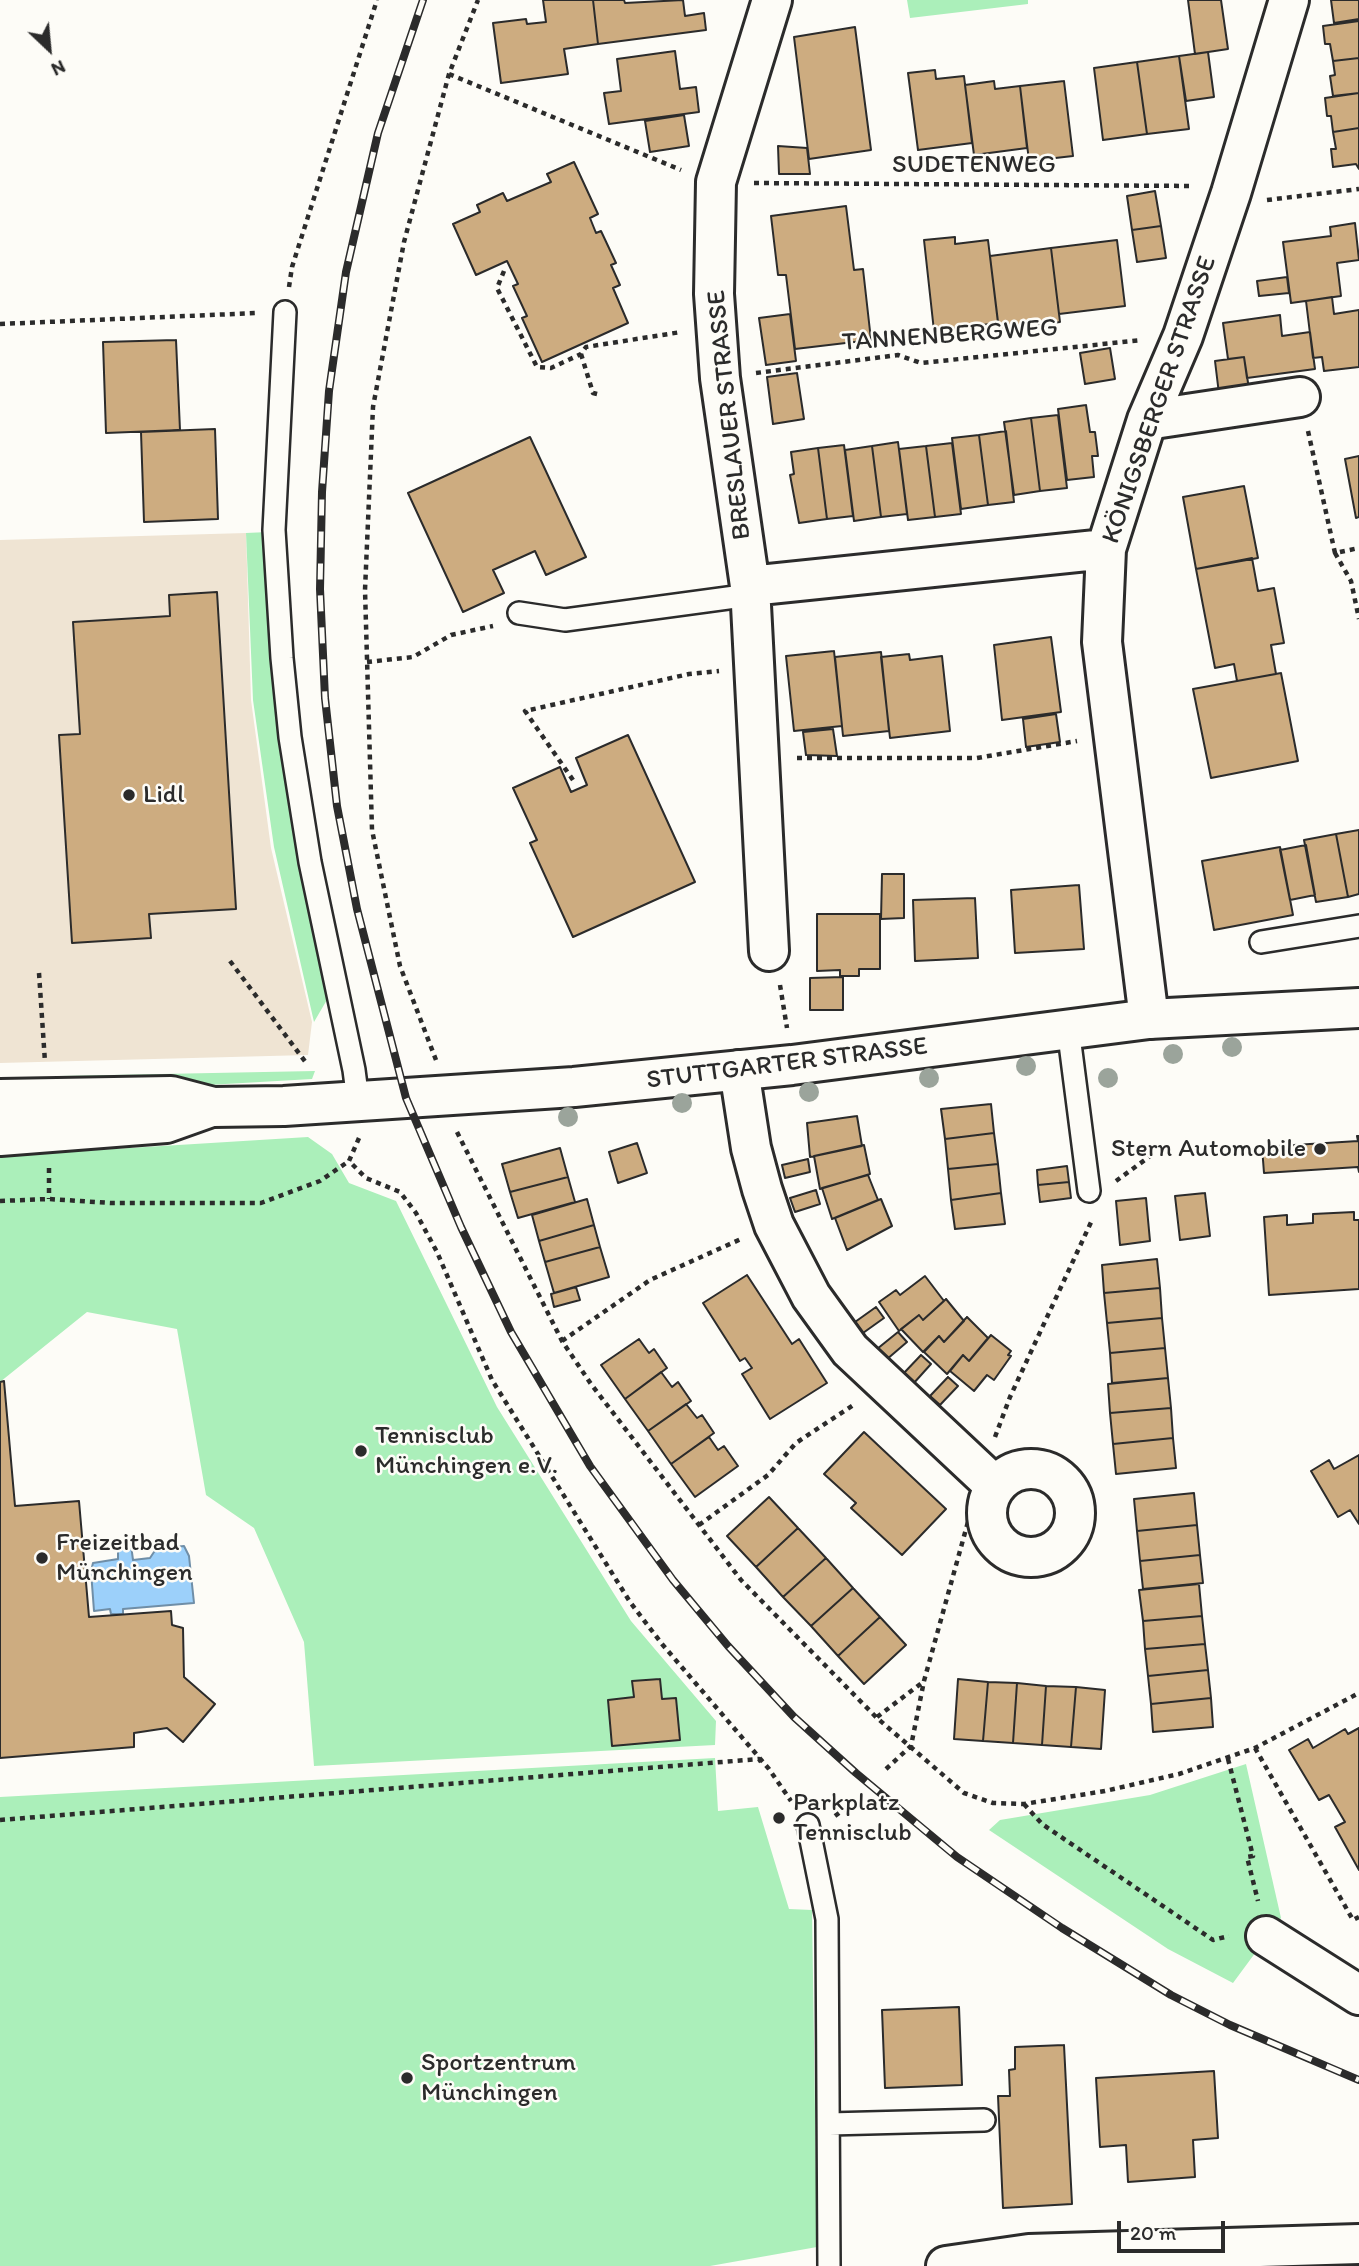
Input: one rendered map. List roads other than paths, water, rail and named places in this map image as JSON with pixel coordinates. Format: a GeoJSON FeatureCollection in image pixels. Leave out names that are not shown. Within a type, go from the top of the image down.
{"type":"FeatureCollection","features":[{"type":"Feature","properties":{"kind":"street","name":"BRESLAUER STRASSE"},"geometry":{"type":"LineString","coordinates":[[769,951],[761,758],[750,591],[720,378],[716,182],[772,0]]}},
{"type":"Feature","properties":{"kind":"street","name":"KÖNIGSBERGER STRASSE"},"geometry":{"type":"LineString","coordinates":[[1149,1019],[1102,642],[1106,550],[1147,420],[1183,335],[1231,192],[1289,0]]}},
{"type":"Feature","properties":{"kind":"street"},"geometry":{"type":"LineString","coordinates":[[1147,420],[1300,397]]}},
{"type":"Feature","properties":{"kind":"street"},"geometry":{"type":"LineString","coordinates":[[750,591],[1106,550]]}},
{"type":"Feature","properties":{"kind":"street","name":"STUTTGARTER STRASSE"},"geometry":{"type":"LineString","coordinates":[[0,1136],[166,1123],[213,1107],[445,1096],[654,1081],[1149,1019],[1359,1009]]}},
{"type":"Feature","properties":{"kind":"street"},"geometry":{"type":"LineString","coordinates":[[738,1070],[751,1148],[774,1225],[793,1265],[829,1325],[850,1350],[989,1478]]}},
{"type":"Feature","properties":{"kind":"street","name":"STUTTGARTER STRASSE"},"geometry":{"type":"LineString","coordinates":[[0,1099],[170,1096],[213,1107]]}},
{"type":"Feature","properties":{"kind":"street"},"geometry":{"type":"LineString","coordinates":[[1260,1933],[1359,1995]]}},
{"type":"Feature","properties":{"kind":"street"},"geometry":{"type":"LineString","coordinates":[[946,2266],[1029,2255],[1359,2244]]}},
{"type":"Feature","properties":{"kind":"lane"},"geometry":{"type":"LineString","coordinates":[[285,312],[274,530],[282,658],[290,737],[310,862],[354,1070],[358,1101]]}},
{"type":"Feature","properties":{"kind":"lane"},"geometry":{"type":"LineString","coordinates":[[519,612],[565,620],[750,591]]}},
{"type":"Feature","properties":{"kind":"lane"},"geometry":{"type":"LineString","coordinates":[[1261,942],[1359,926]]}},
{"type":"Feature","properties":{"kind":"lane"},"geometry":{"type":"LineString","coordinates":[[1068,1028],[1089,1191]]}},
{"type":"Feature","properties":{"kind":"lane"},"geometry":{"type":"LineString","coordinates":[[808,1825],[827,1919],[829,2266]]}},
{"type":"Feature","properties":{"kind":"lane"},"geometry":{"type":"LineString","coordinates":[[829,2124],[984,2120]]}},
{"type":"Feature","properties":{"kind":"water"},"geometry":{"type":"Polygon","coordinates":[[[131,1545],[133,1560],[150,1558],[156,1549],[184,1546],[189,1556],[194,1603],[123,1609],[123,1614],[111,1614],[110,1609],[94,1611],[91,1571],[93,1563],[118,1559],[118,1546],[131,1545]]]}},
{"type":"Feature","properties":{"kind":"railway"},"geometry":{"type":"LineString","coordinates":[[423,0],[378,133],[346,272],[329,391],[322,492],[320,589],[325,698],[337,806],[357,909],[406,1098],[461,1227],[511,1332],[590,1466],[673,1580],[728,1646],[794,1717],[957,1857],[1062,1928],[1171,1995],[1230,2025],[1359,2080]]}},
{"type":"Feature","properties":{"kind":"place","name":"Lidl"},"geometry":{"type":"Point","coordinates":[129,795]}},
{"type":"Feature","properties":{"kind":"place","name":"Stern Automobile"},"geometry":{"type":"Point","coordinates":[1320,1149]}},
{"type":"Feature","properties":{"kind":"place","name":"Tennisclub Münchingen e.V."},"geometry":{"type":"Point","coordinates":[361,1451]}},
{"type":"Feature","properties":{"kind":"place","name":"Freizeitbad Münchingen"},"geometry":{"type":"Point","coordinates":[42,1558]}},
{"type":"Feature","properties":{"kind":"place","name":"Parkplatz Tennisclub"},"geometry":{"type":"Point","coordinates":[779,1818]}},
{"type":"Feature","properties":{"kind":"place","name":"Sportzentrum Münchingen"},"geometry":{"type":"Point","coordinates":[407,2078]}}]}
